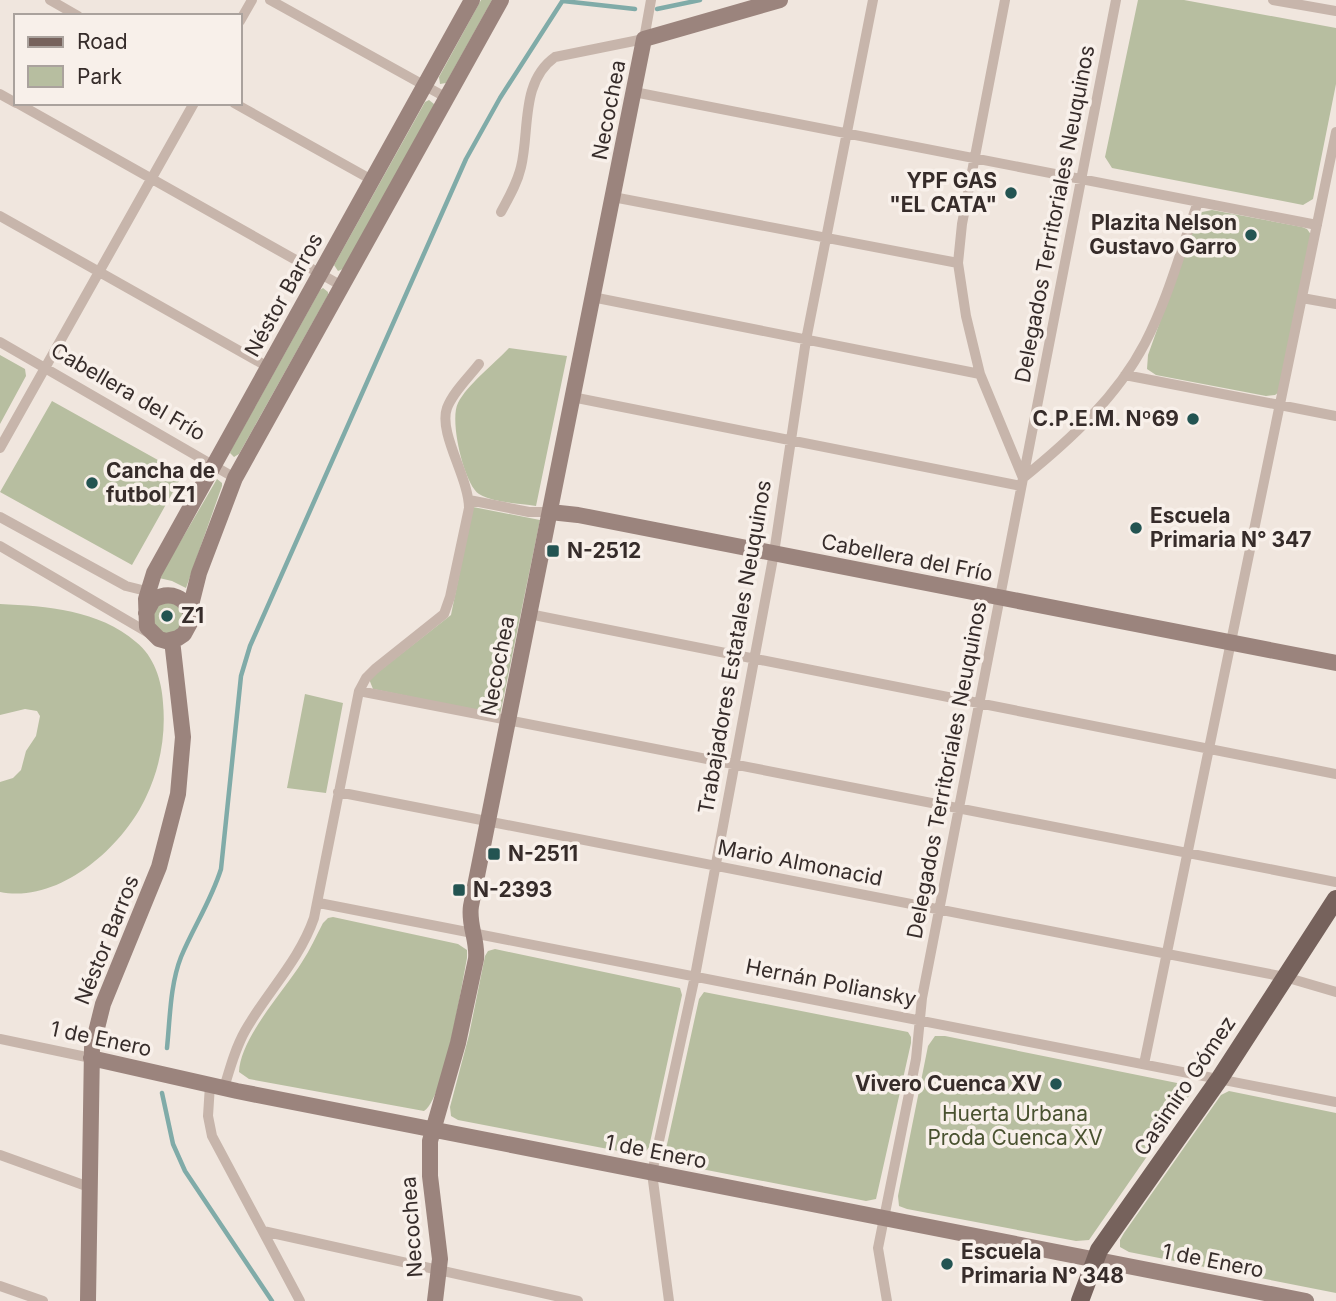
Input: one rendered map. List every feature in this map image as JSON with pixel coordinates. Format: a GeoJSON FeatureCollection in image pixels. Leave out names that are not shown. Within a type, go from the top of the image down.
{"type":"FeatureCollection","features":[{"type":"Feature","properties":{"kind":"main road","name":"Casimiro Gómez"},"geometry":{"type":"LineString","coordinates":[[1080,1301],[1094,1260],[1220,1078],[1336,899]]}},
{"type":"Feature","properties":{"kind":"street"},"geometry":{"type":"LineString","coordinates":[[50,0],[74,14]]}},
{"type":"Feature","properties":{"kind":"street"},"geometry":{"type":"LineString","coordinates":[[242,18],[252,0]]}},
{"type":"Feature","properties":{"kind":"street"},"geometry":{"type":"LineString","coordinates":[[270,0],[447,98]]}},
{"type":"Feature","properties":{"kind":"street","name":"Néstor Barros"},"geometry":{"type":"LineString","coordinates":[[154,636],[147,627],[145,615],[147,592],[157,567],[472,0]]}},
{"type":"Feature","properties":{"kind":"street"},"geometry":{"type":"LineString","coordinates":[[0,547],[154,636],[166,641],[172,640],[188,629],[199,573],[235,478],[501,0]]}},
{"type":"Feature","properties":{"kind":"street"},"geometry":{"type":"LineString","coordinates":[[645,39],[651,0]]}},
{"type":"Feature","properties":{"kind":"street"},"geometry":{"type":"LineString","coordinates":[[501,212],[516,186],[522,165],[528,106],[536,78],[543,65],[555,57],[645,39],[780,0]]}},
{"type":"Feature","properties":{"kind":"street","name":"Trabajadores Estatales Neuquinos"},"geometry":{"type":"LineString","coordinates":[[669,1301],[652,1172],[695,976],[774,553],[806,340],[873,0]]}},
{"type":"Feature","properties":{"kind":"street"},"geometry":{"type":"LineString","coordinates":[[1005,0],[974,158],[957,263],[965,316],[981,374],[1022,482]]}},
{"type":"Feature","properties":{"kind":"street","name":"Delegados Territoriales Neuquinos"},"geometry":{"type":"LineString","coordinates":[[887,1301],[878,1248],[883,1218],[916,1059],[939,910],[1116,0]]}},
{"type":"Feature","properties":{"kind":"street"},"geometry":{"type":"LineString","coordinates":[[1273,0],[1336,11]]}},
{"type":"Feature","properties":{"kind":"street","name":"Necochea"},"geometry":{"type":"LineString","coordinates":[[435,1301],[440,1271],[429,1164],[432,1129],[458,1043],[476,959],[477,945],[470,912],[645,39]]}},
{"type":"Feature","properties":{"kind":"street"},"geometry":{"type":"LineString","coordinates":[[634,92],[1317,225]]}},
{"type":"Feature","properties":{"kind":"street"},"geometry":{"type":"LineString","coordinates":[[20,105],[342,286]]}},
{"type":"Feature","properties":{"kind":"street"},"geometry":{"type":"LineString","coordinates":[[0,448],[193,105]]}},
{"type":"Feature","properties":{"kind":"street"},"geometry":{"type":"LineString","coordinates":[[238,105],[372,180]]}},
{"type":"Feature","properties":{"kind":"street"},"geometry":{"type":"LineString","coordinates":[[1144,1064],[1336,132]]}},
{"type":"Feature","properties":{"kind":"street"},"geometry":{"type":"LineString","coordinates":[[613,197],[957,263]]}},
{"type":"Feature","properties":{"kind":"street"},"geometry":{"type":"LineString","coordinates":[[1022,482],[1081,427],[1125,375],[1152,328],[1198,202]]}},
{"type":"Feature","properties":{"kind":"street"},"geometry":{"type":"LineString","coordinates":[[0,216],[268,367]]}},
{"type":"Feature","properties":{"kind":"street"},"geometry":{"type":"LineString","coordinates":[[593,297],[981,374]]}},
{"type":"Feature","properties":{"kind":"street"},"geometry":{"type":"LineString","coordinates":[[1302,298],[1336,304]]}},
{"type":"Feature","properties":{"kind":"street","name":"Cabellera del Frío"},"geometry":{"type":"LineString","coordinates":[[0,342],[235,478]]}},
{"type":"Feature","properties":{"kind":"street"},"geometry":{"type":"LineString","coordinates":[[300,1301],[210,1129],[208,1110],[244,1032],[303,944],[319,903],[359,691],[375,668],[444,614],[468,516],[469,500],[445,416],[450,402],[479,364]]}},
{"type":"Feature","properties":{"kind":"street"},"geometry":{"type":"LineString","coordinates":[[1125,375],[1336,416]]}},
{"type":"Feature","properties":{"kind":"street"},"geometry":{"type":"LineString","coordinates":[[572,397],[791,441],[1022,482]]}},
{"type":"Feature","properties":{"kind":"street","name":"Cabellera del Frío"},"geometry":{"type":"LineString","coordinates":[[469,500],[529,512],[578,515],[1336,663]]}},
{"type":"Feature","properties":{"kind":"street"},"geometry":{"type":"LineString","coordinates":[[0,517],[126,586],[177,597],[187,605],[191,617]]}},
{"type":"Feature","properties":{"kind":"street"},"geometry":{"type":"LineString","coordinates":[[145,615],[153,600],[170,595]]}},
{"type":"Feature","properties":{"kind":"street"},"geometry":{"type":"LineString","coordinates":[[529,614],[1336,775]]}},
{"type":"Feature","properties":{"kind":"street","name":"Néstor Barros"},"geometry":{"type":"LineString","coordinates":[[88,1301],[92,1058],[100,1012],[154,881],[178,794],[183,737],[172,640]]}},
{"type":"Feature","properties":{"kind":"street"},"geometry":{"type":"LineString","coordinates":[[359,691],[1336,882]]}},
{"type":"Feature","properties":{"kind":"street","name":"Mario Almonacid"},"geometry":{"type":"LineString","coordinates":[[338,792],[1285,977],[1336,992]]}},
{"type":"Feature","properties":{"kind":"street","name":"Hernán Poliansky"},"geometry":{"type":"LineString","coordinates":[[319,903],[1336,1102]]}},
{"type":"Feature","properties":{"kind":"street","name":"1 de Enero"},"geometry":{"type":"LineString","coordinates":[[0,1039],[432,1129],[1306,1301]]}},
{"type":"Feature","properties":{"kind":"street"},"geometry":{"type":"LineString","coordinates":[[0,1155],[89,1187]]}},
{"type":"Feature","properties":{"kind":"street"},"geometry":{"type":"LineString","coordinates":[[263,1231],[578,1301]]}},
{"type":"Feature","properties":{"kind":"street"},"geometry":{"type":"LineString","coordinates":[[0,1286],[43,1301]]}},
{"type":"Feature","properties":{"kind":"green space"},"geometry":{"type":"Polygon","coordinates":[[[481,0],[492,0],[446,83],[440,84],[439,77],[481,0]]]}},
{"type":"Feature","properties":{"kind":"green space"},"geometry":{"type":"Polygon","coordinates":[[[1138,0],[1184,0],[1336,28],[1336,84],[1313,199],[1303,205],[1112,168],[1105,157],[1138,0]]]}},
{"type":"Feature","properties":{"kind":"green space"},"geometry":{"type":"Polygon","coordinates":[[[429,100],[434,107],[343,269],[338,271],[334,265],[425,102],[429,100]]]}},
{"type":"Feature","properties":{"kind":"green space"},"geometry":{"type":"Polygon","coordinates":[[[1212,210],[1302,227],[1312,236],[1279,392],[1275,395],[1266,396],[1156,375],[1147,369],[1148,355],[1196,221],[1202,212],[1212,210]]]}},
{"type":"Feature","properties":{"kind":"green space"},"geometry":{"type":"Polygon","coordinates":[[[323,288],[328,295],[239,454],[234,457],[230,453],[231,450],[323,288]]]}},
{"type":"Feature","properties":{"kind":"green space"},"geometry":{"type":"Polygon","coordinates":[[[509,348],[567,356],[536,506],[499,501],[479,494],[468,478],[457,437],[456,411],[462,396],[509,348]]]}},
{"type":"Feature","properties":{"kind":"green space"},"geometry":{"type":"Polygon","coordinates":[[[0,355],[25,369],[26,376],[0,424],[0,355]]]}},
{"type":"Feature","properties":{"kind":"green space","name":"Cancha de futbol Z1"},"geometry":{"type":"Polygon","coordinates":[[[52,401],[183,474],[132,565],[0,492],[52,401]]]}},
{"type":"Feature","properties":{"kind":"green space"},"geometry":{"type":"Polygon","coordinates":[[[217,479],[222,486],[186,588],[159,578],[217,479]]]}},
{"type":"Feature","properties":{"kind":"green space"},"geometry":{"type":"Polygon","coordinates":[[[473,507],[540,520],[500,715],[373,689],[369,679],[451,615],[473,507]]]}},
{"type":"Feature","properties":{"kind":"green space"},"geometry":{"type":"Polygon","coordinates":[[[168,602],[179,607],[184,618],[179,629],[168,634],[157,629],[152,618],[157,607],[168,602]]]}},
{"type":"Feature","properties":{"kind":"green space"},"geometry":{"type":"Polygon","coordinates":[[[0,604],[72,612],[89,616],[121,631],[148,654],[159,678],[164,715],[163,739],[155,775],[136,816],[122,835],[86,868],[66,880],[44,889],[22,893],[0,892],[0,782],[13,778],[21,770],[26,751],[36,736],[40,716],[37,711],[25,709],[0,715],[0,604]]]}},
{"type":"Feature","properties":{"kind":"green space"},"geometry":{"type":"Polygon","coordinates":[[[305,694],[343,703],[326,793],[287,788],[305,694]]]}},
{"type":"Feature","properties":{"kind":"green space"},"geometry":{"type":"Polygon","coordinates":[[[333,917],[458,944],[467,950],[445,1064],[431,1102],[424,1111],[249,1079],[239,1072],[247,1045],[264,1015],[302,962],[323,923],[333,917]]]}},
{"type":"Feature","properties":{"kind":"green space"},"geometry":{"type":"Polygon","coordinates":[[[495,949],[680,988],[682,995],[649,1147],[645,1153],[634,1154],[458,1120],[451,1116],[450,1107],[469,1035],[485,956],[488,951],[495,949]]]}},
{"type":"Feature","properties":{"kind":"green space"},"geometry":{"type":"Polygon","coordinates":[[[704,992],[908,1032],[911,1043],[876,1199],[866,1201],[676,1164],[668,1159],[666,1149],[699,999],[704,992]]]}},
{"type":"Feature","properties":{"kind":"green space","name":"Huerta Urbana Proda Cuenca XV"},"geometry":{"type":"Polygon","coordinates":[[[935,1036],[1187,1085],[1191,1093],[1089,1240],[1076,1241],[907,1209],[899,1206],[898,1196],[928,1046],[935,1036]]]}},
{"type":"Feature","properties":{"kind":"green space"},"geometry":{"type":"Polygon","coordinates":[[[1229,1091],[1336,1113],[1336,1293],[1129,1252],[1120,1247],[1124,1233],[1221,1095],[1229,1091]]]}},
{"type":"Feature","properties":{"kind":"waterway"},"geometry":{"type":"LineString","coordinates":[[167,1048],[177,968],[221,869],[241,676],[250,646],[466,159],[500,98],[563,0]]}},
{"type":"Feature","properties":{"kind":"waterway"},"geometry":{"type":"LineString","coordinates":[[657,9],[700,0]]}},
{"type":"Feature","properties":{"kind":"waterway"},"geometry":{"type":"LineString","coordinates":[[563,1],[635,9]]}},
{"type":"Feature","properties":{"kind":"waterway"},"geometry":{"type":"LineString","coordinates":[[162,1093],[173,1144],[185,1171],[272,1301]]}},
{"type":"Feature","properties":{"kind":"place","name":"YPF GAS \"EL CATA\""},"geometry":{"type":"Point","coordinates":[1011,193]}},
{"type":"Feature","properties":{"kind":"place","name":"Plazita Nelson Gustavo Garro"},"geometry":{"type":"Point","coordinates":[1251,235]}},
{"type":"Feature","properties":{"kind":"place","name":"C.P.E.M. Nº69"},"geometry":{"type":"Point","coordinates":[1193,419]}},
{"type":"Feature","properties":{"kind":"place","name":"Cancha de futbol Z1"},"geometry":{"type":"Point","coordinates":[92,483]}},
{"type":"Feature","properties":{"kind":"place","name":"Escuela Primaria N° 347"},"geometry":{"type":"Point","coordinates":[1136,528]}},
{"type":"Feature","properties":{"kind":"place","name":"N-2512"},"geometry":{"type":"Point","coordinates":[553,551]}},
{"type":"Feature","properties":{"kind":"place","name":"Z1"},"geometry":{"type":"Point","coordinates":[167,616]}},
{"type":"Feature","properties":{"kind":"place","name":"N-2511"},"geometry":{"type":"Point","coordinates":[494,854]}},
{"type":"Feature","properties":{"kind":"place","name":"N-2393"},"geometry":{"type":"Point","coordinates":[459,890]}},
{"type":"Feature","properties":{"kind":"place","name":"Vivero Cuenca XV"},"geometry":{"type":"Point","coordinates":[1056,1084]}},
{"type":"Feature","properties":{"kind":"place","name":"Escuela Primaria N° 348"},"geometry":{"type":"Point","coordinates":[947,1264]}}]}
